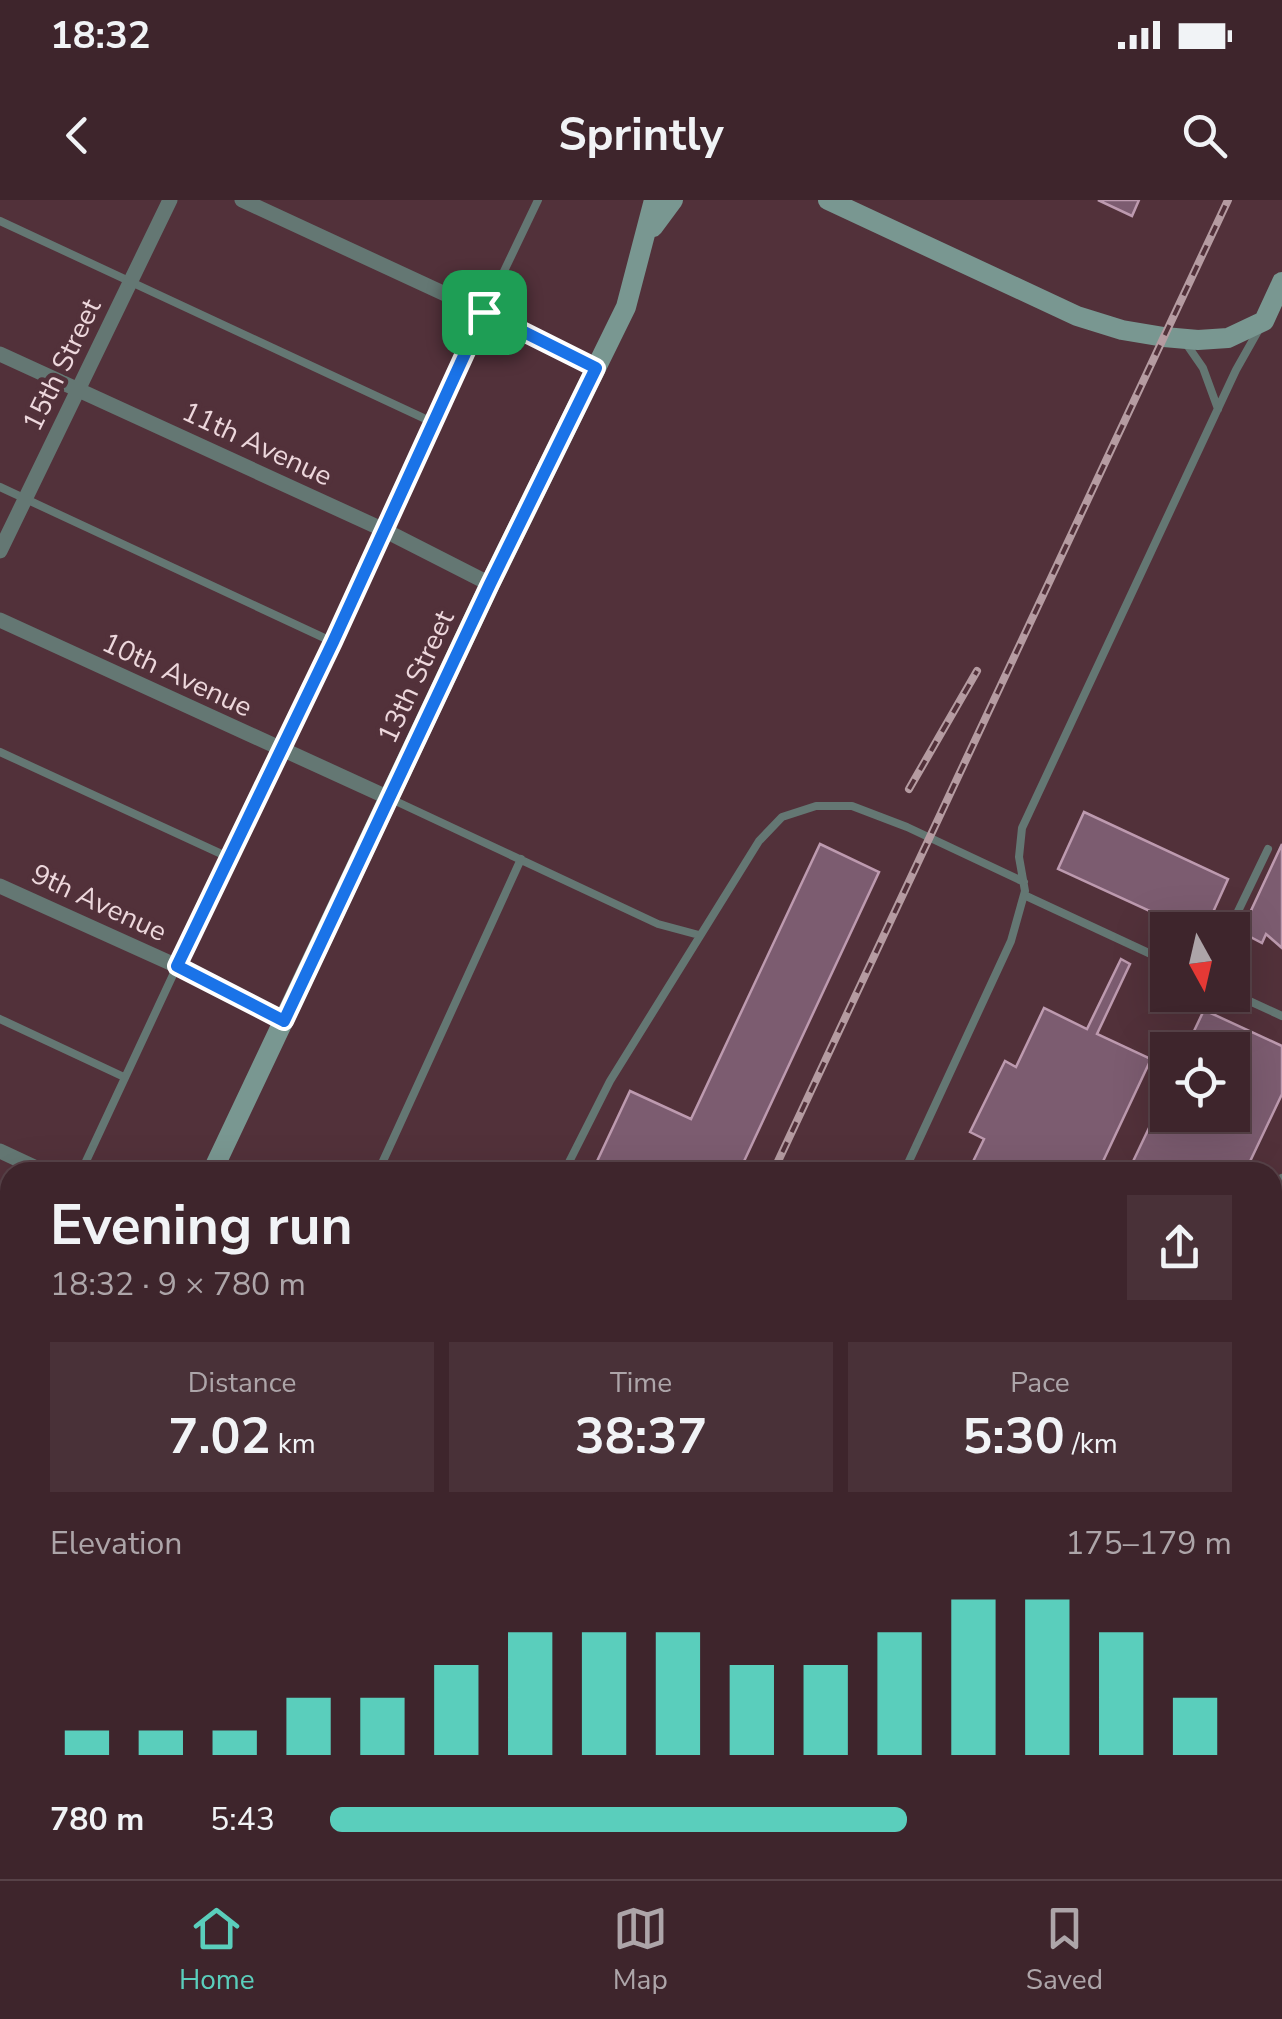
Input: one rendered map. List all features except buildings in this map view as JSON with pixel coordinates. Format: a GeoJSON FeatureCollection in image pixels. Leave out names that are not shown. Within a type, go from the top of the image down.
{"type":"FeatureCollection","features":[{"type":"Feature","properties":{"kind":"street","name":"15th Street"},"geometry":{"type":"LineString","coordinates":[[0,552],[170,200]]}},
{"type":"Feature","properties":{"kind":"street"},"geometry":{"type":"LineString","coordinates":[[242,200],[596,368]]}},
{"type":"Feature","properties":{"kind":"street","name":"13th Street"},"geometry":{"type":"LineString","coordinates":[[217,1162],[490,584],[626,307],[654,200]]}},
{"type":"Feature","properties":{"kind":"street"},"geometry":{"type":"LineString","coordinates":[[646,237],[672,200]]}},
{"type":"Feature","properties":{"kind":"street"},"geometry":{"type":"LineString","coordinates":[[828,200],[1077,316],[1122,330],[1182,338],[1228,338],[1264,320],[1282,282]]}},
{"type":"Feature","properties":{"kind":"street","name":"11th Avenue"},"geometry":{"type":"LineString","coordinates":[[0,354],[384,530],[490,584]]}},
{"type":"Feature","properties":{"kind":"street","name":"10th Avenue"},"geometry":{"type":"LineString","coordinates":[[0,620],[389,798]]}},
{"type":"Feature","properties":{"kind":"street","name":"9th Avenue"},"geometry":{"type":"LineString","coordinates":[[0,886],[177,966],[284,1021]]}},
{"type":"Feature","properties":{"kind":"street"},"geometry":{"type":"LineString","coordinates":[[0,1151],[24,1162]]}},
{"type":"Feature","properties":{"kind":"lane"},"geometry":{"type":"LineString","coordinates":[[86,1162],[333,642],[534,201]]}},
{"type":"Feature","properties":{"kind":"lane"},"geometry":{"type":"LineString","coordinates":[[0,220],[432,422]]}},
{"type":"Feature","properties":{"kind":"lane"},"geometry":{"type":"LineString","coordinates":[[909,1162],[1011,941],[1024,895],[1019,856],[1022,828],[1218,409],[1264,320]]}},
{"type":"Feature","properties":{"kind":"lane"},"geometry":{"type":"LineString","coordinates":[[1182,338],[1202,368],[1218,409]]}},
{"type":"Feature","properties":{"kind":"lane"},"geometry":{"type":"LineString","coordinates":[[0,486],[333,642]]}},
{"type":"Feature","properties":{"kind":"lane"},"geometry":{"type":"LineString","coordinates":[[0,752],[228,857]]}},
{"type":"Feature","properties":{"kind":"lane"},"geometry":{"type":"LineString","coordinates":[[389,798],[658,924],[700,935]]}},
{"type":"Feature","properties":{"kind":"lane"},"geometry":{"type":"LineString","coordinates":[[569,1162],[610,1081],[758,841],[782,817],[816,806],[852,806],[907,827],[1024,882]]}},
{"type":"Feature","properties":{"kind":"lane"},"geometry":{"type":"LineString","coordinates":[[1237,912],[1268,849]]}},
{"type":"Feature","properties":{"kind":"lane"},"geometry":{"type":"LineString","coordinates":[[383,1162],[521,859]]}},
{"type":"Feature","properties":{"kind":"lane"},"geometry":{"type":"LineString","coordinates":[[1024,895],[1150,954]]}},
{"type":"Feature","properties":{"kind":"lane"},"geometry":{"type":"LineString","coordinates":[[1250,1001],[1282,1016]]}},
{"type":"Feature","properties":{"kind":"lane"},"geometry":{"type":"LineString","coordinates":[[0,1018],[124,1077]]}},
{"type":"Feature","properties":{"kind":"railway"},"geometry":{"type":"LineString","coordinates":[[778,1162],[1228,200]]}},
{"type":"Feature","properties":{"kind":"railway"},"geometry":{"type":"LineString","coordinates":[[909,789],[977,671]]}},
{"type":"Feature","properties":{"kind":"route"},"geometry":{"type":"LineString","coordinates":[[484,312],[596,368],[284,1021],[177,966],[333,642],[484,312]]}}]}
